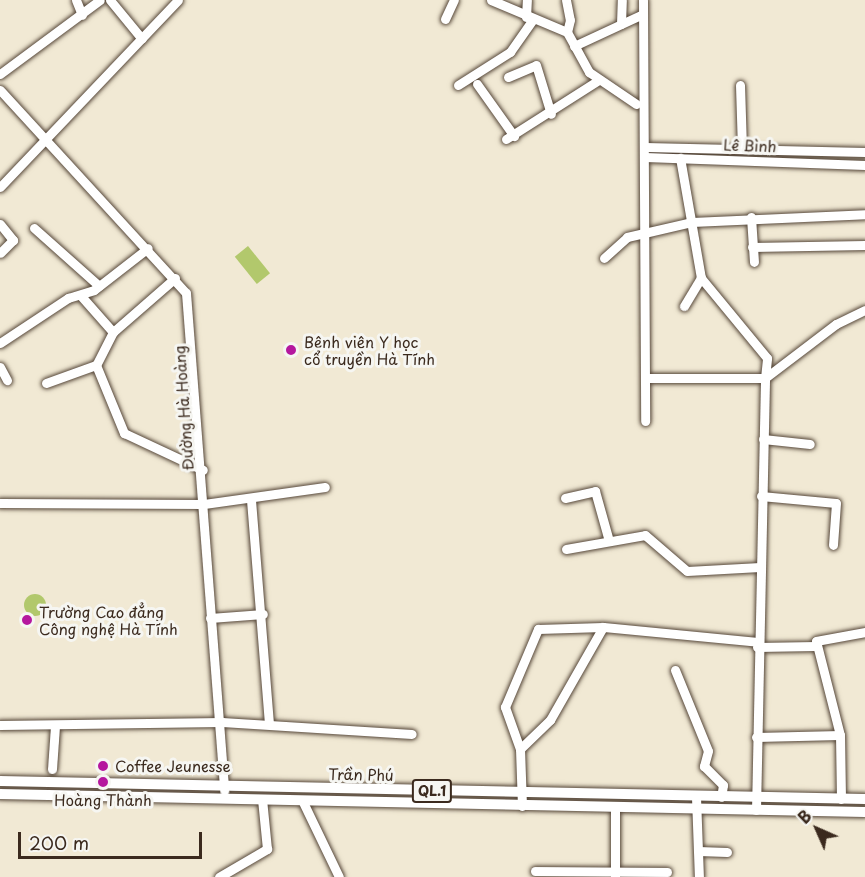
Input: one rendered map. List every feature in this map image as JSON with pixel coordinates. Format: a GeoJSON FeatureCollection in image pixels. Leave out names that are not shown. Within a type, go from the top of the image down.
{"type":"FeatureCollection","features":[{"type":"Feature","properties":{"kind":"main road","name":"Trần Phú"},"geometry":{"type":"LineString","coordinates":[[0,781],[865,800]]}},
{"type":"Feature","properties":{"kind":"main road","name":"Trần Phú"},"geometry":{"type":"LineString","coordinates":[[0,794],[865,812]]}},
{"type":"Feature","properties":{"kind":"street"},"geometry":{"type":"LineString","coordinates":[[75,0],[82,15]]}},
{"type":"Feature","properties":{"kind":"street"},"geometry":{"type":"LineString","coordinates":[[0,74],[100,0]]}},
{"type":"Feature","properties":{"kind":"street"},"geometry":{"type":"LineString","coordinates":[[110,0],[142,39]]}},
{"type":"Feature","properties":{"kind":"street"},"geometry":{"type":"LineString","coordinates":[[0,187],[45,137],[178,0]]}},
{"type":"Feature","properties":{"kind":"street"},"geometry":{"type":"LineString","coordinates":[[445,19],[454,0]]}},
{"type":"Feature","properties":{"kind":"street"},"geometry":{"type":"LineString","coordinates":[[491,0],[529,18],[567,32]]}},
{"type":"Feature","properties":{"kind":"street"},"geometry":{"type":"LineString","coordinates":[[458,85],[510,52],[529,18],[526,0]]}},
{"type":"Feature","properties":{"kind":"street"},"geometry":{"type":"LineString","coordinates":[[566,0],[570,20],[567,32],[597,81],[636,104]]}},
{"type":"Feature","properties":{"kind":"street"},"geometry":{"type":"LineString","coordinates":[[621,24],[622,0]]}},
{"type":"Feature","properties":{"kind":"street"},"geometry":{"type":"LineString","coordinates":[[643,0],[645,421]]}},
{"type":"Feature","properties":{"kind":"street"},"geometry":{"type":"LineString","coordinates":[[574,46],[643,14]]}},
{"type":"Feature","properties":{"kind":"street"},"geometry":{"type":"LineString","coordinates":[[508,77],[536,65],[551,114]]}},
{"type":"Feature","properties":{"kind":"street"},"geometry":{"type":"LineString","coordinates":[[477,84],[510,138],[551,114],[597,81]]}},
{"type":"Feature","properties":{"kind":"street"},"geometry":{"type":"LineString","coordinates":[[740,85],[742,149]]}},
{"type":"Feature","properties":{"kind":"street","name":"Đường Hà Hoàng"},"geometry":{"type":"LineString","coordinates":[[0,90],[175,278],[190,306],[210,618],[222,722],[224,797]]}},
{"type":"Feature","properties":{"kind":"street","name":"Lê Bình"},"geometry":{"type":"LineString","coordinates":[[645,152],[742,149],[865,152]]}},
{"type":"Feature","properties":{"kind":"street","name":"Lê Bình"},"geometry":{"type":"LineString","coordinates":[[645,152],[680,158],[865,165]]}},
{"type":"Feature","properties":{"kind":"street"},"geometry":{"type":"LineString","coordinates":[[680,158],[700,278],[726,316],[766,358],[757,644],[756,810]]}},
{"type":"Feature","properties":{"kind":"street"},"geometry":{"type":"LineString","coordinates":[[604,258],[621,240],[645,232],[692,222],[751,217],[865,214]]}},
{"type":"Feature","properties":{"kind":"street"},"geometry":{"type":"LineString","coordinates":[[751,217],[754,262]]}},
{"type":"Feature","properties":{"kind":"street"},"geometry":{"type":"LineString","coordinates":[[0,224],[13,240],[0,253]]}},
{"type":"Feature","properties":{"kind":"street"},"geometry":{"type":"LineString","coordinates":[[34,228],[99,286]]}},
{"type":"Feature","properties":{"kind":"street"},"geometry":{"type":"LineString","coordinates":[[752,247],[865,245]]}},
{"type":"Feature","properties":{"kind":"street"},"geometry":{"type":"LineString","coordinates":[[0,343],[68,298],[82,297],[148,248]]}},
{"type":"Feature","properties":{"kind":"street"},"geometry":{"type":"LineString","coordinates":[[46,383],[96,365],[112,332],[175,278]]}},
{"type":"Feature","properties":{"kind":"street"},"geometry":{"type":"LineString","coordinates":[[684,306],[700,278]]}},
{"type":"Feature","properties":{"kind":"street"},"geometry":{"type":"LineString","coordinates":[[82,297],[112,332]]}},
{"type":"Feature","properties":{"kind":"street"},"geometry":{"type":"LineString","coordinates":[[645,378],[765,378],[836,324],[865,310]]}},
{"type":"Feature","properties":{"kind":"street"},"geometry":{"type":"LineString","coordinates":[[96,365],[124,433],[202,470]]}},
{"type":"Feature","properties":{"kind":"street"},"geometry":{"type":"LineString","coordinates":[[0,367],[7,380]]}},
{"type":"Feature","properties":{"kind":"street"},"geometry":{"type":"LineString","coordinates":[[763,439],[810,444]]}},
{"type":"Feature","properties":{"kind":"street"},"geometry":{"type":"LineString","coordinates":[[0,503],[204,504],[251,500],[325,487]]}},
{"type":"Feature","properties":{"kind":"street"},"geometry":{"type":"LineString","coordinates":[[565,498],[595,491],[609,542]]}},
{"type":"Feature","properties":{"kind":"street"},"geometry":{"type":"LineString","coordinates":[[761,496],[836,503],[833,545]]}},
{"type":"Feature","properties":{"kind":"street"},"geometry":{"type":"LineString","coordinates":[[251,500],[263,614],[269,724]]}},
{"type":"Feature","properties":{"kind":"street"},"geometry":{"type":"LineString","coordinates":[[566,549],[648,536],[687,571],[760,567]]}},
{"type":"Feature","properties":{"kind":"street"},"geometry":{"type":"LineString","coordinates":[[210,618],[263,614]]}},
{"type":"Feature","properties":{"kind":"street"},"geometry":{"type":"LineString","coordinates":[[520,749],[550,720],[603,627]]}},
{"type":"Feature","properties":{"kind":"street"},"geometry":{"type":"LineString","coordinates":[[522,806],[520,749],[505,707],[538,629],[603,627],[757,644],[816,646]]}},
{"type":"Feature","properties":{"kind":"street"},"geometry":{"type":"LineString","coordinates":[[841,799],[840,735],[816,646],[821,637],[865,632]]}},
{"type":"Feature","properties":{"kind":"street"},"geometry":{"type":"LineString","coordinates":[[675,670],[708,751],[704,766],[723,785],[721,797]]}},
{"type":"Feature","properties":{"kind":"street"},"geometry":{"type":"LineString","coordinates":[[0,725],[222,722],[412,734]]}},
{"type":"Feature","properties":{"kind":"street"},"geometry":{"type":"LineString","coordinates":[[52,769],[55,726]]}},
{"type":"Feature","properties":{"kind":"street"},"geometry":{"type":"LineString","coordinates":[[756,736],[840,735]]}},
{"type":"Feature","properties":{"kind":"street"},"geometry":{"type":"LineString","coordinates":[[696,797],[699,877]]}},
{"type":"Feature","properties":{"kind":"street"},"geometry":{"type":"LineString","coordinates":[[223,876],[267,849],[261,799]]}},
{"type":"Feature","properties":{"kind":"street"},"geometry":{"type":"LineString","coordinates":[[302,800],[339,877]]}},
{"type":"Feature","properties":{"kind":"street"},"geometry":{"type":"LineString","coordinates":[[615,808],[615,874]]}},
{"type":"Feature","properties":{"kind":"street"},"geometry":{"type":"LineString","coordinates":[[698,851],[727,852]]}},
{"type":"Feature","properties":{"kind":"street"},"geometry":{"type":"LineString","coordinates":[[535,871],[564,874],[662,874]]}},
{"type":"Feature","properties":{"kind":"green space"},"geometry":{"type":"Polygon","coordinates":[[[248,246],[270,273],[257,284],[235,257],[248,246]]]}},
{"type":"Feature","properties":{"kind":"green space"},"geometry":{"type":"Polygon","coordinates":[[[35,594],[43,597],[46,605],[43,613],[35,616],[27,613],[24,605],[27,597],[35,594]]]}},
{"type":"Feature","properties":{"kind":"place","name":"Bệnh viện Y học cổ truyền Hà Tĩnh"},"geometry":{"type":"Point","coordinates":[291,350]}},
{"type":"Feature","properties":{"kind":"place","name":"Trường Cao đẳng Công nghệ Hà Tĩnh"},"geometry":{"type":"Point","coordinates":[27,620]}},
{"type":"Feature","properties":{"kind":"place","name":"Coffee Jeunesse"},"geometry":{"type":"Point","coordinates":[103,766]}},
{"type":"Feature","properties":{"kind":"place","name":"Hoàng Thành"},"geometry":{"type":"Point","coordinates":[103,782]}}]}
